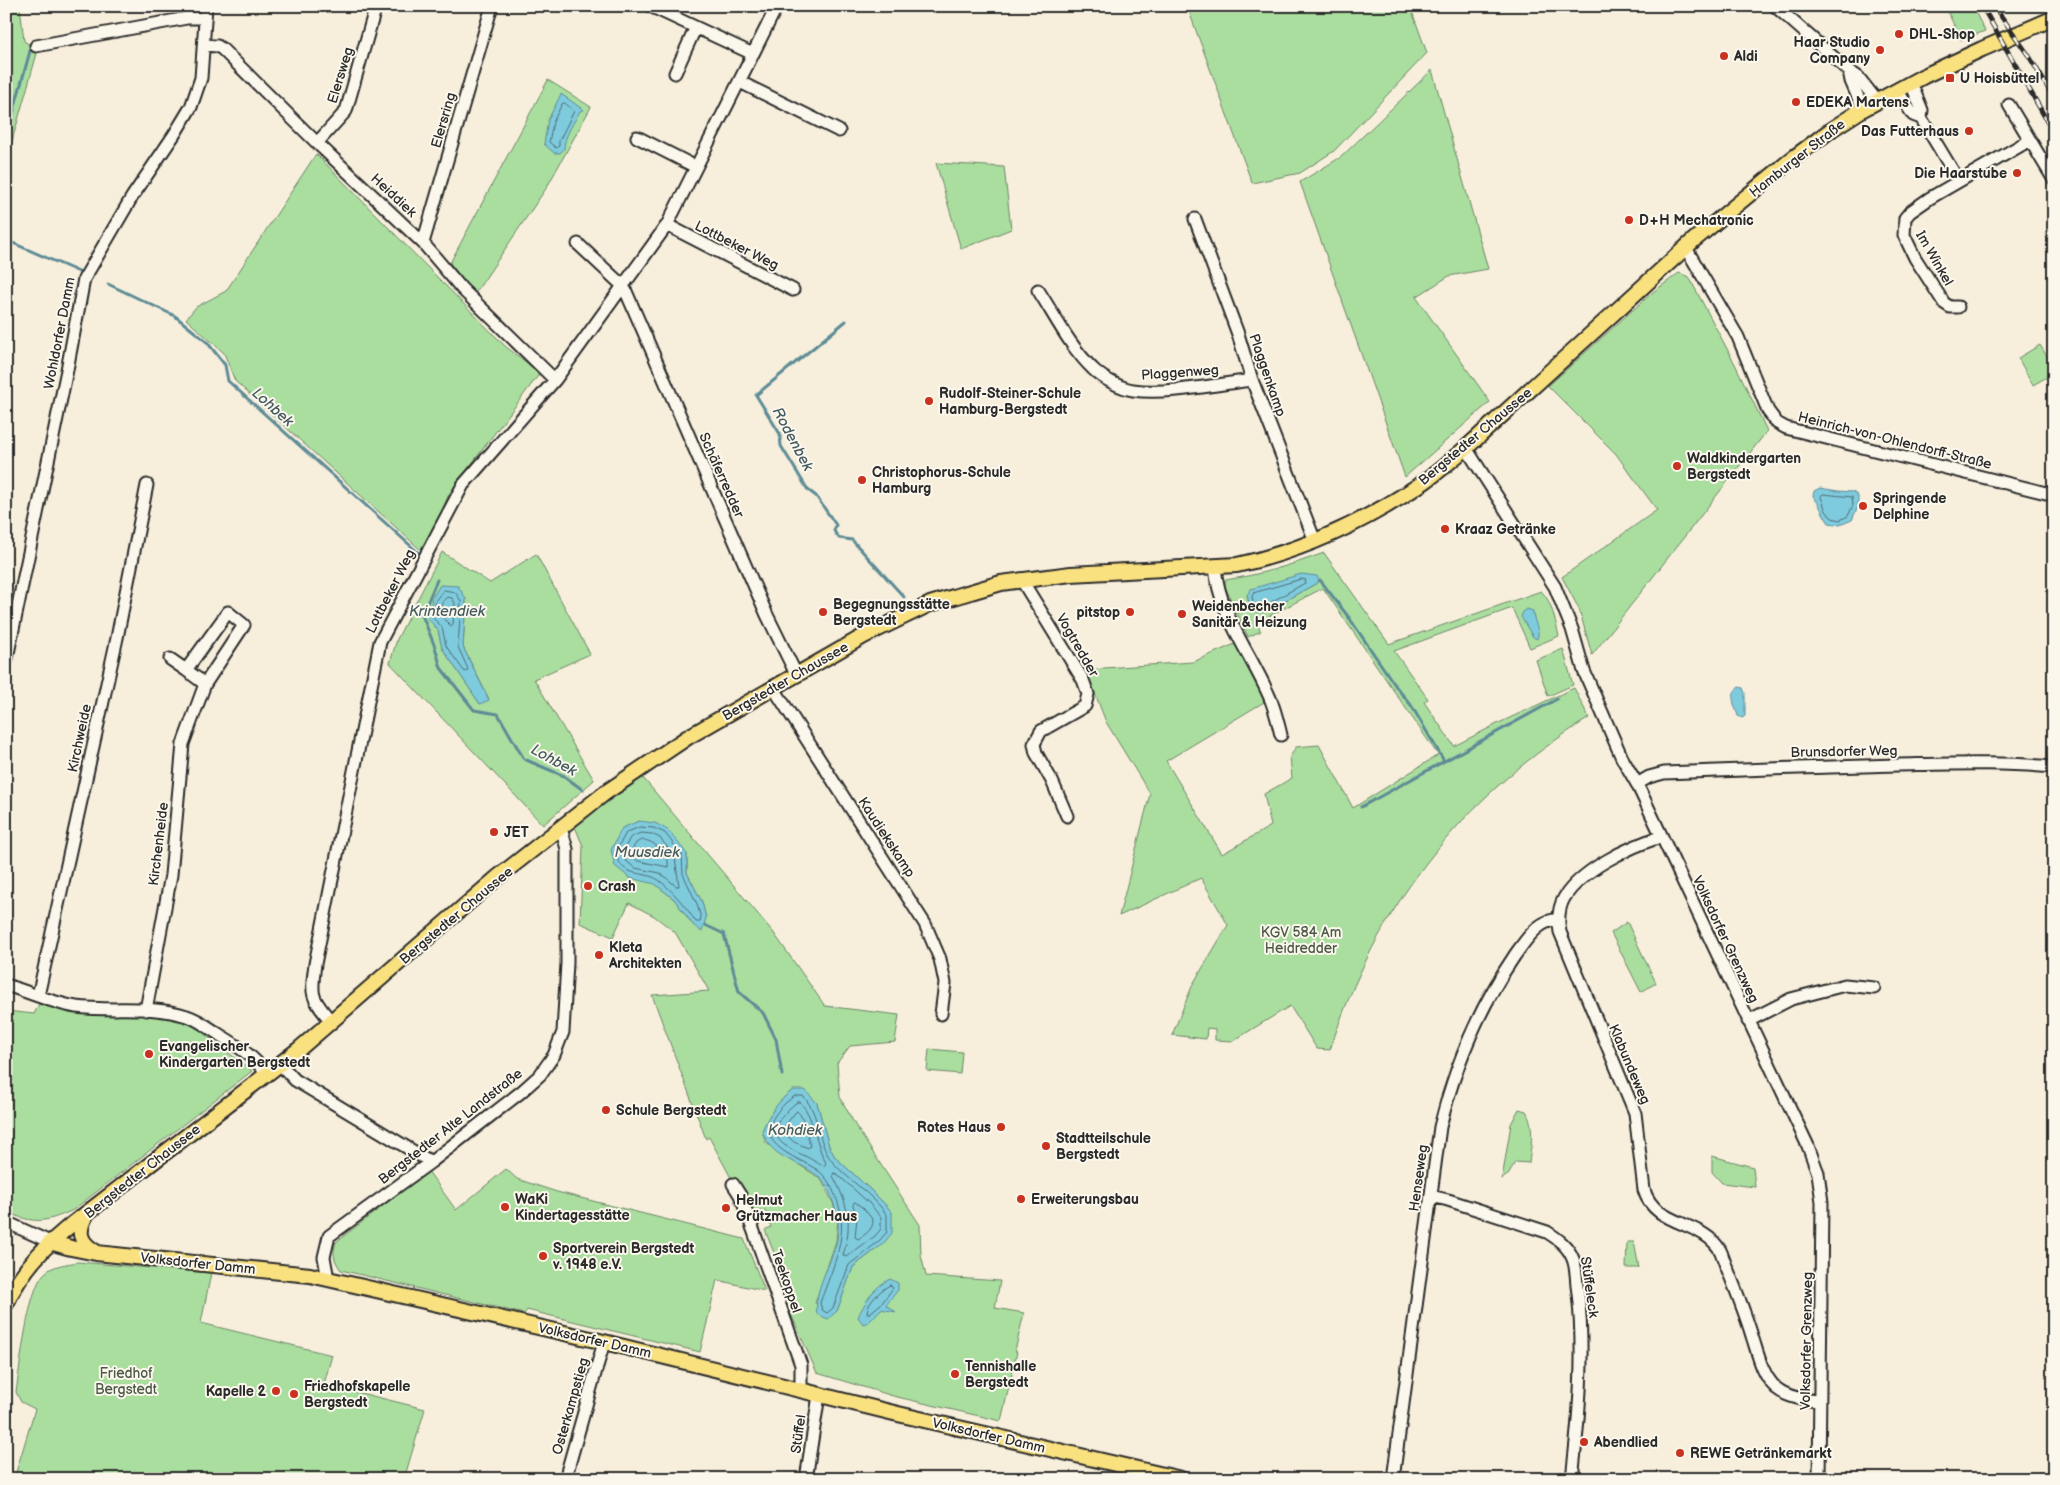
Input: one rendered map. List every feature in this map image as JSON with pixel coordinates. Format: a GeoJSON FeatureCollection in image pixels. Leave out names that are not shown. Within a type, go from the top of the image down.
{"type":"FeatureCollection","features":[{"type":"Feature","properties":{"kind":"main road","name":"Hamburger Straße"},"geometry":{"type":"LineString","coordinates":[[1686,248],[1792,158],[1863,109],[1982,48],[2054,18]]}},
{"type":"Feature","properties":{"kind":"main road","name":"Bergstedter Chaussee"},"geometry":{"type":"LineString","coordinates":[[6,1304],[24,1271],[50,1242],[280,1064],[498,878],[637,770],[796,674],[864,636],[917,609],[951,596],[1021,579],[1109,571],[1215,567],[1255,561],[1314,541],[1378,510],[1419,485],[1466,448],[1686,248]]}},
{"type":"Feature","properties":{"kind":"main road"},"geometry":{"type":"LineString","coordinates":[[86,1215],[82,1223],[81,1236],[86,1246],[96,1253]]}},
{"type":"Feature","properties":{"kind":"main road","name":"Volksdorfer Damm"},"geometry":{"type":"LineString","coordinates":[[50,1242],[96,1253],[310,1275],[604,1342],[819,1395],[1181,1479]]}},
{"type":"Feature","properties":{"kind":"street","name":"Elersweg"},"geometry":{"type":"LineString","coordinates":[[317,143],[346,112],[376,6]]}},
{"type":"Feature","properties":{"kind":"street","name":"Elersring"},"geometry":{"type":"LineString","coordinates":[[423,243],[492,6]]}},
{"type":"Feature","properties":{"kind":"street"},"geometry":{"type":"LineString","coordinates":[[650,6],[753,54]]}},
{"type":"Feature","properties":{"kind":"street","name":"Lottbeker Weg"},"geometry":{"type":"LineString","coordinates":[[331,1021],[315,1002],[311,991],[380,642],[463,485],[555,380],[667,225],[777,6]]}},
{"type":"Feature","properties":{"kind":"street"},"geometry":{"type":"LineString","coordinates":[[1775,6],[1858,77],[1877,101]]}},
{"type":"Feature","properties":{"kind":"street"},"geometry":{"type":"LineString","coordinates":[[36,46],[187,18],[206,12]]}},
{"type":"Feature","properties":{"kind":"street","name":"Wohldorfer Damm"},"geometry":{"type":"LineString","coordinates":[[6,663],[84,279],[136,191],[191,107],[202,78],[206,12]]}},
{"type":"Feature","properties":{"kind":"street"},"geometry":{"type":"LineString","coordinates":[[675,73],[695,28]]}},
{"type":"Feature","properties":{"kind":"street","name":"Heiddiek"},"geometry":{"type":"LineString","coordinates":[[204,45],[222,48],[317,143],[423,243],[462,289],[555,380]]}},
{"type":"Feature","properties":{"kind":"street"},"geometry":{"type":"LineString","coordinates":[[1849,71],[1851,82],[1863,109]]}},
{"type":"Feature","properties":{"kind":"street"},"geometry":{"type":"LineString","coordinates":[[740,82],[839,131]]}},
{"type":"Feature","properties":{"kind":"street"},"geometry":{"type":"LineString","coordinates":[[1911,83],[1922,110],[1921,118],[1959,182]]}},
{"type":"Feature","properties":{"kind":"street"},"geometry":{"type":"LineString","coordinates":[[1898,90],[1913,115],[1921,118]]}},
{"type":"Feature","properties":{"kind":"street"},"geometry":{"type":"LineString","coordinates":[[2009,105],[2054,180]]}},
{"type":"Feature","properties":{"kind":"street"},"geometry":{"type":"LineString","coordinates":[[637,137],[696,166]]}},
{"type":"Feature","properties":{"kind":"street","name":"Im Winkel"},"geometry":{"type":"LineString","coordinates":[[1958,307],[1944,303],[1915,258],[1904,235],[1903,228],[1910,212],[2030,140]]}},
{"type":"Feature","properties":{"kind":"street","name":"Plaggenkamp"},"geometry":{"type":"LineString","coordinates":[[1194,219],[1238,334],[1252,380],[1314,541]]}},
{"type":"Feature","properties":{"kind":"street","name":"Lottbeker Weg"},"geometry":{"type":"LineString","coordinates":[[667,225],[794,290]]}},
{"type":"Feature","properties":{"kind":"street"},"geometry":{"type":"LineString","coordinates":[[578,244],[624,287]]}},
{"type":"Feature","properties":{"kind":"street","name":"Heinrich-von-Ohlendorff-Straße"},"geometry":{"type":"LineString","coordinates":[[1686,248],[1733,327],[1768,411],[1777,423],[1786,428],[1851,445],[2054,495]]}},
{"type":"Feature","properties":{"kind":"street","name":"Schäferredder"},"geometry":{"type":"LineString","coordinates":[[624,287],[737,547],[796,674]]}},
{"type":"Feature","properties":{"kind":"street","name":"Plaggenweg"},"geometry":{"type":"LineString","coordinates":[[1038,290],[1076,349],[1094,370],[1110,381],[1132,390],[1157,391],[1252,380]]}},
{"type":"Feature","properties":{"kind":"street","name":"Volksdorfer Grenzweg"},"geometry":{"type":"LineString","coordinates":[[1466,448],[1555,587],[1572,629],[1584,671],[1622,758],[1808,1146],[1818,1173],[1822,1202],[1819,1479]]}},
{"type":"Feature","properties":{"kind":"street","name":"Kirchweide"},"geometry":{"type":"LineString","coordinates":[[38,996],[117,638],[147,485]]}},
{"type":"Feature","properties":{"kind":"street"},"geometry":{"type":"LineString","coordinates":[[1215,567],[1222,599],[1271,699],[1281,735]]}},
{"type":"Feature","properties":{"kind":"street","name":"Vogtredder"},"geometry":{"type":"LineString","coordinates":[[1021,579],[1082,680],[1088,694],[1086,706],[1041,731],[1034,744],[1036,753],[1052,781],[1067,816]]}},
{"type":"Feature","properties":{"kind":"street","name":"Kirchenheide"},"geometry":{"type":"LineString","coordinates":[[146,1010],[171,875],[183,744],[205,684],[244,625],[228,612],[186,670]]}},
{"type":"Feature","properties":{"kind":"street"},"geometry":{"type":"LineString","coordinates":[[170,659],[205,684]]}},
{"type":"Feature","properties":{"kind":"street","name":"Kaudiekskamp"},"geometry":{"type":"LineString","coordinates":[[773,688],[924,924],[940,959],[945,983],[941,1014]]}},
{"type":"Feature","properties":{"kind":"street","name":"Brunsdorfer Weg"},"geometry":{"type":"LineString","coordinates":[[1636,784],[1649,777],[1664,773],[1796,767],[1965,763],[2024,764],[2054,767]]}},
{"type":"Feature","properties":{"kind":"street","name":"Bergstedter Alte Landstraße"},"geometry":{"type":"LineString","coordinates":[[328,1279],[324,1257],[330,1236],[431,1162],[521,1092],[540,1075],[554,1055],[563,1032],[567,963],[567,849],[561,828]]}},
{"type":"Feature","properties":{"kind":"street"},"geometry":{"type":"LineString","coordinates":[[1558,919],[1564,898],[1577,882],[1620,853],[1660,837]]}},
{"type":"Feature","properties":{"kind":"street","name":"Henseweg"},"geometry":{"type":"LineString","coordinates":[[1392,1479],[1444,1109],[1472,1029],[1495,984],[1522,946],[1538,928],[1546,922],[1558,919]]}},
{"type":"Feature","properties":{"kind":"street","name":"Klabundeweg"},"geometry":{"type":"LineString","coordinates":[[1558,919],[1560,932],[1567,950],[1635,1112],[1644,1190],[1649,1201],[1671,1220],[1707,1236],[1719,1249],[1737,1290],[1763,1367],[1770,1381],[1782,1392],[1791,1396],[1820,1401]]}},
{"type":"Feature","properties":{"kind":"street"},"geometry":{"type":"LineString","coordinates":[[6,985],[74,1006],[171,1012],[188,1016],[240,1047],[253,1057],[266,1074]]}},
{"type":"Feature","properties":{"kind":"street"},"geometry":{"type":"LineString","coordinates":[[1748,1021],[1791,999],[1845,986],[1874,988]]}},
{"type":"Feature","properties":{"kind":"street"},"geometry":{"type":"LineString","coordinates":[[280,1064],[295,1080],[431,1162]]}},
{"type":"Feature","properties":{"kind":"street","name":"Teekoppel"},"geometry":{"type":"LineString","coordinates":[[733,1184],[740,1195],[754,1232],[801,1365],[801,1390]]}},
{"type":"Feature","properties":{"kind":"street","name":"Stüffeleck"},"geometry":{"type":"LineString","coordinates":[[1431,1196],[1547,1232],[1563,1244],[1574,1260],[1580,1309],[1582,1354],[1581,1394],[1572,1479]]}},
{"type":"Feature","properties":{"kind":"street","name":"Volksdorfer Damm"},"geometry":{"type":"LineString","coordinates":[[6,1222],[50,1242]]}},
{"type":"Feature","properties":{"kind":"street","name":"Osterkampstieg"},"geometry":{"type":"LineString","coordinates":[[565,1479],[604,1342]]}},
{"type":"Feature","properties":{"kind":"street","name":"Stüffel"},"geometry":{"type":"LineString","coordinates":[[806,1479],[819,1395]]}},
{"type":"Feature","properties":{"kind":"green space"},"geometry":{"type":"Polygon","coordinates":[[[6,6],[20,6],[24,41],[38,50],[6,162],[6,6]]]}},
{"type":"Feature","properties":{"kind":"green space"},"geometry":{"type":"Polygon","coordinates":[[[1187,6],[1410,6],[1427,53],[1334,151],[1300,173],[1252,183],[1187,6]]]}},
{"type":"Feature","properties":{"kind":"green space"},"geometry":{"type":"Polygon","coordinates":[[[1945,6],[1972,6],[1985,31],[1961,40],[1945,6]]]}},
{"type":"Feature","properties":{"kind":"green space"},"geometry":{"type":"Polygon","coordinates":[[[1432,70],[1488,269],[1449,276],[1416,297],[1490,402],[1405,477],[1300,182],[1341,157],[1432,70]]]}},
{"type":"Feature","properties":{"kind":"green space"},"geometry":{"type":"Polygon","coordinates":[[[548,80],[591,107],[547,187],[474,295],[450,263],[548,80]]]}},
{"type":"Feature","properties":{"kind":"green space"},"geometry":{"type":"Polygon","coordinates":[[[316,154],[505,346],[540,373],[449,494],[424,553],[235,381],[224,353],[186,319],[196,307],[226,291],[316,154]]]}},
{"type":"Feature","properties":{"kind":"green space"},"geometry":{"type":"Polygon","coordinates":[[[936,163],[1004,167],[1011,229],[961,249],[936,163]]]}},
{"type":"Feature","properties":{"kind":"green space"},"geometry":{"type":"Polygon","coordinates":[[[1679,273],[1689,277],[1735,364],[1767,431],[1592,655],[1579,609],[1562,577],[1657,510],[1616,454],[1548,386],[1653,292],[1679,273]]]}},
{"type":"Feature","properties":{"kind":"green space"},"geometry":{"type":"Polygon","coordinates":[[[2040,345],[2054,368],[2054,373],[2033,385],[2018,358],[2040,345]]]}},
{"type":"Feature","properties":{"kind":"green space"},"geometry":{"type":"Polygon","coordinates":[[[442,552],[490,583],[536,554],[590,654],[534,679],[594,780],[543,825],[390,663],[397,639],[442,552]],[[466,599],[438,630],[442,648],[480,704],[489,699],[463,647],[466,599]]]}},
{"type":"Feature","properties":{"kind":"green space","name":"KGV 584 Am Heidredder"},"geometry":{"type":"Polygon","coordinates":[[[1324,553],[1389,644],[1541,591],[1545,595],[1553,612],[1559,636],[1530,648],[1512,608],[1394,651],[1428,699],[1424,702],[1454,746],[1574,688],[1589,718],[1543,749],[1501,784],[1462,820],[1428,860],[1398,903],[1372,949],[1349,998],[1330,1050],[1317,1049],[1290,1006],[1233,1041],[1215,1040],[1215,1029],[1207,1028],[1206,1039],[1172,1035],[1193,984],[1228,925],[1201,878],[1119,916],[1150,794],[1106,722],[1087,673],[1104,668],[1193,662],[1235,644],[1264,702],[1166,761],[1222,854],[1271,826],[1264,794],[1292,778],[1290,757],[1296,747],[1319,745],[1353,808],[1438,755],[1323,588],[1256,623],[1261,631],[1248,637],[1225,587],[1225,580],[1263,572],[1324,553]],[[1319,582],[1247,595],[1250,608],[1256,612],[1264,612],[1319,582]]]}},
{"type":"Feature","properties":{"kind":"green space"},"geometry":{"type":"Polygon","coordinates":[[[1563,649],[1573,685],[1548,696],[1536,660],[1563,649]]]}},
{"type":"Feature","properties":{"kind":"green space"},"geometry":{"type":"Polygon","coordinates":[[[638,772],[773,932],[825,1006],[899,1015],[895,1042],[850,1046],[837,1063],[840,1097],[855,1125],[920,1225],[921,1255],[926,1276],[1000,1281],[995,1308],[1024,1313],[1001,1421],[893,1396],[817,1373],[790,1312],[796,1309],[765,1230],[771,1227],[765,1210],[751,1215],[709,1137],[706,1139],[652,995],[709,991],[675,932],[654,916],[629,903],[613,937],[580,923],[583,846],[573,822],[638,772]],[[687,854],[655,884],[674,899],[693,925],[706,918],[702,902],[687,873],[687,854]],[[793,1090],[774,1108],[762,1131],[766,1143],[821,1179],[833,1203],[838,1219],[836,1241],[815,1303],[837,1311],[853,1267],[883,1244],[892,1212],[835,1157],[829,1146],[817,1103],[793,1090]]]}},
{"type":"Feature","properties":{"kind":"green space"},"geometry":{"type":"Polygon","coordinates":[[[1627,922],[1656,983],[1641,992],[1611,933],[1627,922]]]}},
{"type":"Feature","properties":{"kind":"green space"},"geometry":{"type":"Polygon","coordinates":[[[39,1004],[74,1012],[180,1015],[252,1071],[73,1210],[47,1220],[25,1219],[6,1212],[6,1011],[34,1014],[39,1004]]]}},
{"type":"Feature","properties":{"kind":"green space"},"geometry":{"type":"Polygon","coordinates":[[[929,1049],[962,1052],[960,1074],[927,1071],[929,1049]]]}},
{"type":"Feature","properties":{"kind":"green space"},"geometry":{"type":"Polygon","coordinates":[[[1519,1109],[1526,1111],[1531,1123],[1532,1136],[1529,1163],[1515,1162],[1509,1174],[1502,1179],[1511,1124],[1519,1109]]]}},
{"type":"Feature","properties":{"kind":"green space"},"geometry":{"type":"Polygon","coordinates":[[[1712,1156],[1753,1167],[1755,1187],[1722,1183],[1712,1172],[1712,1156]]]}},
{"type":"Feature","properties":{"kind":"green space","name":"Sportverein Bergstedt v. 1948 e.V."},"geometry":{"type":"Polygon","coordinates":[[[506,1169],[517,1179],[557,1192],[744,1239],[765,1291],[717,1280],[700,1352],[527,1310],[524,1314],[341,1270],[334,1257],[336,1242],[428,1171],[456,1210],[506,1169]]]}},
{"type":"Feature","properties":{"kind":"green space"},"geometry":{"type":"Polygon","coordinates":[[[1627,1242],[1634,1242],[1639,1268],[1626,1268],[1627,1242]]]}},
{"type":"Feature","properties":{"kind":"green space","name":"Friedhof Bergstedt"},"geometry":{"type":"Polygon","coordinates":[[[78,1262],[211,1273],[201,1323],[332,1355],[324,1384],[425,1409],[404,1479],[14,1479],[35,1409],[21,1402],[16,1392],[29,1310],[39,1281],[48,1270],[60,1265],[78,1262]]]}},
{"type":"Feature","properties":{"kind":"water"},"geometry":{"type":"Polygon","coordinates":[[[561,94],[584,110],[580,111],[570,130],[564,144],[564,149],[560,153],[554,153],[544,144],[548,120],[561,94]]]}},
{"type":"Feature","properties":{"kind":"water"},"geometry":{"type":"Polygon","coordinates":[[[1820,488],[1853,492],[1858,496],[1858,506],[1852,520],[1840,525],[1829,523],[1813,496],[1814,491],[1820,488]]]}},
{"type":"Feature","properties":{"kind":"water"},"geometry":{"type":"Polygon","coordinates":[[[1301,574],[1317,576],[1319,582],[1264,612],[1256,612],[1250,607],[1247,595],[1251,589],[1301,574]]]}},
{"type":"Feature","properties":{"kind":"water","name":"Krintendiek"},"geometry":{"type":"Polygon","coordinates":[[[440,585],[458,586],[466,599],[463,647],[489,700],[480,704],[442,648],[438,630],[428,619],[432,598],[440,585]]]}},
{"type":"Feature","properties":{"kind":"water"},"geometry":{"type":"Polygon","coordinates":[[[1527,609],[1533,611],[1538,633],[1537,639],[1533,637],[1521,617],[1523,611],[1527,609]]]}},
{"type":"Feature","properties":{"kind":"water"},"geometry":{"type":"Polygon","coordinates":[[[1739,687],[1743,688],[1745,693],[1745,716],[1742,718],[1738,716],[1733,701],[1734,694],[1739,687]]]}},
{"type":"Feature","properties":{"kind":"water","name":"Muusdiek"},"geometry":{"type":"Polygon","coordinates":[[[639,821],[655,823],[668,830],[687,854],[687,873],[702,902],[706,918],[702,932],[693,925],[674,899],[655,884],[630,878],[615,866],[611,850],[622,828],[639,821]]]}},
{"type":"Feature","properties":{"kind":"water","name":"Kohdiek"},"geometry":{"type":"Polygon","coordinates":[[[793,1090],[805,1090],[817,1103],[829,1146],[835,1157],[892,1212],[892,1233],[883,1244],[853,1267],[837,1311],[828,1319],[817,1314],[817,1302],[819,1290],[837,1241],[837,1217],[833,1201],[820,1178],[773,1149],[762,1131],[774,1108],[793,1090]]]}},
{"type":"Feature","properties":{"kind":"water"},"geometry":{"type":"Polygon","coordinates":[[[890,1279],[898,1283],[898,1290],[886,1305],[896,1312],[881,1309],[869,1322],[863,1324],[858,1317],[864,1305],[875,1290],[890,1279]]]}},
{"type":"Feature","properties":{"kind":"waterway","name":"Lohbek"},"geometry":{"type":"LineString","coordinates":[[6,139],[30,51]]}},
{"type":"Feature","properties":{"kind":"waterway","name":"Lohbek"},"geometry":{"type":"LineString","coordinates":[[6,240],[79,272]]}},
{"type":"Feature","properties":{"kind":"waterway","name":"Lohbek"},"geometry":{"type":"LineString","coordinates":[[108,284],[175,316],[207,342],[225,365],[228,381],[422,556]]}},
{"type":"Feature","properties":{"kind":"waterway","name":"Rodenbek"},"geometry":{"type":"LineString","coordinates":[[846,321],[756,395],[780,434],[781,446],[808,490],[816,496],[836,525],[834,531],[839,538],[852,540],[904,597]]}},
{"type":"Feature","properties":{"kind":"waterway","name":"Lohbek"},"geometry":{"type":"LineString","coordinates":[[437,580],[422,615],[441,668],[474,710],[498,714],[524,759],[564,776],[583,790]]}},
{"type":"Feature","properties":{"kind":"waterway"},"geometry":{"type":"LineString","coordinates":[[1320,580],[1411,705],[1444,761]]}},
{"type":"Feature","properties":{"kind":"waterway"},"geometry":{"type":"LineString","coordinates":[[1361,807],[1557,699]]}},
{"type":"Feature","properties":{"kind":"waterway","name":"Lohbek"},"geometry":{"type":"LineString","coordinates":[[705,925],[724,934],[739,992],[763,1013],[776,1039],[782,1075]]}},
{"type":"Feature","properties":{"kind":"railway"},"geometry":{"type":"LineString","coordinates":[[1982,6],[2054,133]]}},
{"type":"Feature","properties":{"kind":"railway"},"geometry":{"type":"LineString","coordinates":[[1994,6],[2029,56],[2054,98]]}},
{"type":"Feature","properties":{"kind":"place","name":"DHL-Shop"},"geometry":{"type":"Point","coordinates":[1899,34]}},
{"type":"Feature","properties":{"kind":"place","name":"Haar Studio Company"},"geometry":{"type":"Point","coordinates":[1880,50]}},
{"type":"Feature","properties":{"kind":"place","name":"Aldi"},"geometry":{"type":"Point","coordinates":[1724,56]}},
{"type":"Feature","properties":{"kind":"place","name":"U Hoisbüttel"},"geometry":{"type":"Point","coordinates":[1950,78]}},
{"type":"Feature","properties":{"kind":"place","name":"EDEKA Martens"},"geometry":{"type":"Point","coordinates":[1796,102]}},
{"type":"Feature","properties":{"kind":"place","name":"Das Futterhaus"},"geometry":{"type":"Point","coordinates":[1969,131]}},
{"type":"Feature","properties":{"kind":"place","name":"Die Haarstube"},"geometry":{"type":"Point","coordinates":[2017,173]}},
{"type":"Feature","properties":{"kind":"place","name":"D+H Mechatronic"},"geometry":{"type":"Point","coordinates":[1629,220]}},
{"type":"Feature","properties":{"kind":"place","name":"Rudolf-Steiner-Schule Hamburg-Bergstedt"},"geometry":{"type":"Point","coordinates":[929,401]}},
{"type":"Feature","properties":{"kind":"place","name":"Waldkindergarten Bergstedt"},"geometry":{"type":"Point","coordinates":[1677,466]}},
{"type":"Feature","properties":{"kind":"place","name":"Christophorus-Schule Hamburg"},"geometry":{"type":"Point","coordinates":[862,480]}},
{"type":"Feature","properties":{"kind":"place","name":"Springende Delphine"},"geometry":{"type":"Point","coordinates":[1863,506]}},
{"type":"Feature","properties":{"kind":"place","name":"Kraaz Getränke"},"geometry":{"type":"Point","coordinates":[1445,529]}},
{"type":"Feature","properties":{"kind":"place","name":"Begegnungsstätte Bergstedt"},"geometry":{"type":"Point","coordinates":[823,612]}},
{"type":"Feature","properties":{"kind":"place","name":"pitstop"},"geometry":{"type":"Point","coordinates":[1130,612]}},
{"type":"Feature","properties":{"kind":"place","name":"Weidenbecher Sanitär & Heizung"},"geometry":{"type":"Point","coordinates":[1182,614]}},
{"type":"Feature","properties":{"kind":"place","name":"JET"},"geometry":{"type":"Point","coordinates":[494,832]}},
{"type":"Feature","properties":{"kind":"place","name":"Crash"},"geometry":{"type":"Point","coordinates":[588,886]}},
{"type":"Feature","properties":{"kind":"place","name":"Kleta Architekten"},"geometry":{"type":"Point","coordinates":[599,955]}},
{"type":"Feature","properties":{"kind":"place","name":"Evangelischer Kindergarten Bergstedt"},"geometry":{"type":"Point","coordinates":[149,1054]}},
{"type":"Feature","properties":{"kind":"place","name":"Schule Bergstedt"},"geometry":{"type":"Point","coordinates":[606,1110]}},
{"type":"Feature","properties":{"kind":"place","name":"Rotes Haus"},"geometry":{"type":"Point","coordinates":[1001,1127]}},
{"type":"Feature","properties":{"kind":"place","name":"Stadtteilschule Bergstedt"},"geometry":{"type":"Point","coordinates":[1046,1146]}},
{"type":"Feature","properties":{"kind":"place","name":"Erweiterungsbau"},"geometry":{"type":"Point","coordinates":[1021,1199]}},
{"type":"Feature","properties":{"kind":"place","name":"WaKi Kindertagesstätte"},"geometry":{"type":"Point","coordinates":[505,1207]}},
{"type":"Feature","properties":{"kind":"place","name":"Helmut Grützmacher Haus"},"geometry":{"type":"Point","coordinates":[726,1208]}},
{"type":"Feature","properties":{"kind":"place","name":"Sportverein Bergstedt v. 1948 e.V."},"geometry":{"type":"Point","coordinates":[543,1256]}},
{"type":"Feature","properties":{"kind":"place","name":"Tennishalle Bergstedt"},"geometry":{"type":"Point","coordinates":[955,1374]}},
{"type":"Feature","properties":{"kind":"place","name":"Kapelle 2"},"geometry":{"type":"Point","coordinates":[276,1391]}},
{"type":"Feature","properties":{"kind":"place","name":"Friedhofskapelle Bergstedt"},"geometry":{"type":"Point","coordinates":[294,1394]}},
{"type":"Feature","properties":{"kind":"place","name":"Abendlied"},"geometry":{"type":"Point","coordinates":[1584,1442]}},
{"type":"Feature","properties":{"kind":"place","name":"REWE Getränkemarkt"},"geometry":{"type":"Point","coordinates":[1680,1453]}}]}
